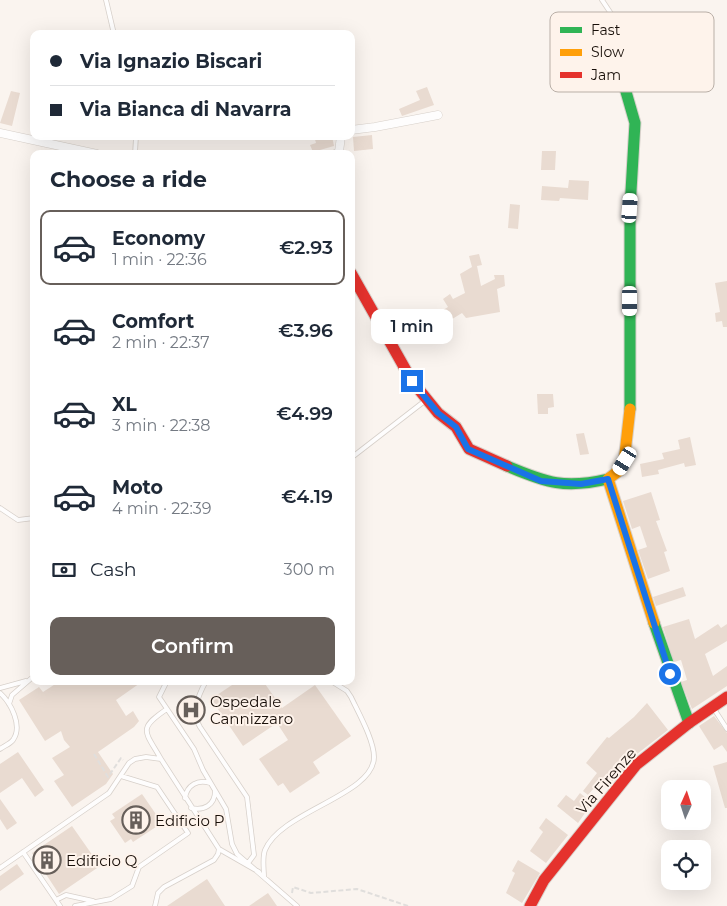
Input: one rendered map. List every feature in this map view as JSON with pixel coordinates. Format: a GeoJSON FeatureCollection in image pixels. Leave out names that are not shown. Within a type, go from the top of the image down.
{"type":"FeatureCollection","features":[{"type":"Feature","properties":{"kind":"street"},"geometry":{"type":"LineString","coordinates":[[355,280],[397,356],[426,400],[456,427],[468,449],[518,469],[541,481],[575,485],[608,479],[618,472],[625,461],[631,393],[630,208],[635,123],[626,92]]}},
{"type":"Feature","properties":{"kind":"street"},"geometry":{"type":"LineString","coordinates":[[355,130],[375,128],[438,115]]}},
{"type":"Feature","properties":{"kind":"street"},"geometry":{"type":"LineString","coordinates":[[0,134],[78,150]]}},
{"type":"Feature","properties":{"kind":"street"},"geometry":{"type":"LineString","coordinates":[[608,479],[670,674],[689,723]]}},
{"type":"Feature","properties":{"kind":"street","name":"Via Firenze"},"geometry":{"type":"LineString","coordinates":[[534,901],[544,880],[636,765],[689,723],[727,697]]}},
{"type":"Feature","properties":{"kind":"lane"},"geometry":{"type":"LineString","coordinates":[[106,0],[113,30]]}},
{"type":"Feature","properties":{"kind":"lane"},"geometry":{"type":"LineString","coordinates":[[602,0],[610,12]]}},
{"type":"Feature","properties":{"kind":"lane"},"geometry":{"type":"LineString","coordinates":[[355,455],[426,400]]}},
{"type":"Feature","properties":{"kind":"lane"},"geometry":{"type":"LineString","coordinates":[[0,508],[18,520],[30,518]]}},
{"type":"Feature","properties":{"kind":"lane"},"geometry":{"type":"LineString","coordinates":[[0,688],[19,684],[30,679]]}},
{"type":"Feature","properties":{"kind":"lane"},"geometry":{"type":"LineString","coordinates":[[9,704],[12,695],[30,680]]}},
{"type":"Feature","properties":{"kind":"lane"},"geometry":{"type":"LineString","coordinates":[[165,685],[159,697],[194,749],[210,784],[226,809],[232,844],[237,854],[297,906]]}},
{"type":"Feature","properties":{"kind":"lane"},"geometry":{"type":"LineString","coordinates":[[204,685],[195,709],[196,721],[247,797],[254,854],[248,863]]}},
{"type":"Feature","properties":{"kind":"lane"},"geometry":{"type":"LineString","coordinates":[[264,877],[264,855],[274,836],[289,824],[363,780],[373,768],[374,752],[351,697],[347,691],[337,685]]}},
{"type":"Feature","properties":{"kind":"lane"},"geometry":{"type":"LineString","coordinates":[[0,693],[9,704],[16,718],[16,734],[12,741],[0,749]]}},
{"type":"Feature","properties":{"kind":"lane"},"geometry":{"type":"LineString","coordinates":[[713,707],[727,730]]}},
{"type":"Feature","properties":{"kind":"lane"},"geometry":{"type":"LineString","coordinates":[[167,710],[150,721],[146,728],[146,733],[185,799],[219,849],[259,872]]}},
{"type":"Feature","properties":{"kind":"lane"},"geometry":{"type":"LineString","coordinates":[[0,868],[109,793],[129,764],[140,758],[161,759]]}},
{"type":"Feature","properties":{"kind":"lane"},"geometry":{"type":"LineString","coordinates":[[75,906],[111,899],[132,886],[139,867],[188,833],[157,787],[121,776]]}},
{"type":"Feature","properties":{"kind":"lane"},"geometry":{"type":"LineString","coordinates":[[185,799],[189,788],[193,784],[199,782],[210,784]]}},
{"type":"Feature","properties":{"kind":"lane"},"geometry":{"type":"LineString","coordinates":[[191,808],[203,809],[208,806],[215,796],[214,790]]}},
{"type":"Feature","properties":{"kind":"lane"},"geometry":{"type":"LineString","coordinates":[[223,852],[230,850],[232,844]]}},
{"type":"Feature","properties":{"kind":"lane"},"geometry":{"type":"LineString","coordinates":[[155,906],[158,894],[164,888],[214,860],[219,849]]}},
{"type":"Feature","properties":{"kind":"lane"},"geometry":{"type":"LineString","coordinates":[[23,852],[60,906]]}},
{"type":"Feature","properties":{"kind":"lane"},"geometry":{"type":"LineString","coordinates":[[254,854],[264,855]]}},
{"type":"Feature","properties":{"kind":"lane"},"geometry":{"type":"LineString","coordinates":[[56,900],[66,895],[96,901]]}},
{"type":"Feature","properties":{"kind":"path"},"geometry":{"type":"LineString","coordinates":[[94,754],[108,777],[121,758],[129,764]]}},
{"type":"Feature","properties":{"kind":"path"},"geometry":{"type":"LineString","coordinates":[[291,901],[293,887],[311,893],[357,889],[408,906]]}},
{"type":"Feature","properties":{"kind":"building"},"geometry":{"type":"Polygon","coordinates":[[[427,87],[434,105],[402,116],[399,109],[420,100],[416,91],[427,87]]]}},
{"type":"Feature","properties":{"kind":"building"},"geometry":{"type":"Polygon","coordinates":[[[11,91],[20,93],[12,126],[0,123],[11,91]]]}},
{"type":"Feature","properties":{"kind":"building"},"geometry":{"type":"Polygon","coordinates":[[[372,135],[373,149],[355,151],[353,140],[355,140],[355,137],[372,135]]]}},
{"type":"Feature","properties":{"kind":"building"},"geometry":{"type":"Polygon","coordinates":[[[315,140],[333,140],[334,146],[312,150],[310,145],[316,143],[315,140]]]}},
{"type":"Feature","properties":{"kind":"building"},"geometry":{"type":"Polygon","coordinates":[[[542,151],[556,151],[555,170],[541,170],[542,151]]]}},
{"type":"Feature","properties":{"kind":"building"},"geometry":{"type":"Polygon","coordinates":[[[569,180],[589,181],[588,200],[560,198],[559,201],[541,200],[542,186],[568,188],[569,180]]]}},
{"type":"Feature","properties":{"kind":"building"},"geometry":{"type":"Polygon","coordinates":[[[510,204],[520,205],[518,229],[508,228],[510,204]]]}},
{"type":"Feature","properties":{"kind":"building"},"geometry":{"type":"Polygon","coordinates":[[[479,254],[482,265],[477,266],[481,286],[495,279],[494,275],[504,275],[505,286],[497,289],[500,312],[466,318],[462,313],[449,321],[443,310],[448,307],[443,299],[450,294],[453,299],[465,293],[460,274],[472,267],[469,256],[479,254]]]}},
{"type":"Feature","properties":{"kind":"building"},"geometry":{"type":"Polygon","coordinates":[[[727,281],[727,327],[723,327],[722,321],[716,322],[715,313],[720,312],[715,283],[727,281]]]}},
{"type":"Feature","properties":{"kind":"building"},"geometry":{"type":"Polygon","coordinates":[[[537,394],[553,394],[554,407],[548,408],[548,414],[538,414],[537,394]]]}},
{"type":"Feature","properties":{"kind":"building"},"geometry":{"type":"Polygon","coordinates":[[[584,433],[589,454],[580,455],[576,434],[584,433]]]}},
{"type":"Feature","properties":{"kind":"building"},"geometry":{"type":"Polygon","coordinates":[[[690,437],[696,465],[685,467],[684,463],[658,470],[659,474],[642,477],[640,464],[664,459],[662,453],[680,449],[678,440],[690,437]]]}},
{"type":"Feature","properties":{"kind":"building"},"geometry":{"type":"Polygon","coordinates":[[[651,492],[660,520],[656,521],[667,551],[664,552],[670,571],[648,579],[638,550],[647,547],[640,526],[632,529],[623,501],[651,492]]]}},
{"type":"Feature","properties":{"kind":"building"},"geometry":{"type":"Polygon","coordinates":[[[683,587],[686,596],[656,606],[653,597],[683,587]]]}},
{"type":"Feature","properties":{"kind":"building"},"geometry":{"type":"Polygon","coordinates":[[[689,619],[695,639],[718,624],[721,628],[727,624],[727,641],[705,654],[713,676],[727,666],[727,686],[692,709],[681,682],[687,680],[681,660],[674,662],[663,627],[689,619]]]}},
{"type":"Feature","properties":{"kind":"building"},"geometry":{"type":"Polygon","coordinates":[[[54,685],[137,685],[116,700],[126,716],[133,711],[139,721],[134,727],[98,752],[113,774],[106,784],[72,807],[54,781],[64,775],[52,758],[70,747],[64,740],[61,731],[45,741],[19,700],[39,687],[43,692],[54,685]]]}},
{"type":"Feature","properties":{"kind":"building"},"geometry":{"type":"Polygon","coordinates":[[[232,685],[266,685],[282,708],[315,685],[351,736],[313,762],[320,773],[290,793],[283,783],[278,786],[259,759],[288,740],[277,723],[243,746],[211,699],[232,685]]]}},
{"type":"Feature","properties":{"kind":"building"},"geometry":{"type":"Polygon","coordinates":[[[647,703],[668,730],[637,754],[607,787],[600,781],[588,795],[583,791],[597,773],[586,763],[607,737],[609,738],[634,717],[647,703]]]}},
{"type":"Feature","properties":{"kind":"building"},"geometry":{"type":"Polygon","coordinates":[[[714,716],[727,733],[727,752],[722,745],[714,750],[699,726],[714,716]]]}},
{"type":"Feature","properties":{"kind":"building"},"geometry":{"type":"Polygon","coordinates":[[[18,752],[44,790],[35,797],[22,778],[0,793],[0,764],[18,752]]]}},
{"type":"Feature","properties":{"kind":"building"},"geometry":{"type":"Polygon","coordinates":[[[727,762],[727,808],[725,808],[713,766],[727,762]]]}},
{"type":"Feature","properties":{"kind":"building"},"geometry":{"type":"Polygon","coordinates":[[[580,793],[592,803],[578,823],[557,806],[566,795],[574,801],[580,793]]]}},
{"type":"Feature","properties":{"kind":"building","name":"Edificio P"},"geometry":{"type":"Polygon","coordinates":[[[142,794],[162,823],[133,842],[131,839],[125,843],[110,821],[115,818],[112,814],[142,794]]]}},
{"type":"Feature","properties":{"kind":"building"},"geometry":{"type":"Polygon","coordinates":[[[0,799],[17,823],[7,830],[0,819],[0,799]]]}},
{"type":"Feature","properties":{"kind":"building"},"geometry":{"type":"Polygon","coordinates":[[[546,818],[568,835],[546,863],[530,851],[543,832],[539,828],[546,818]]]}},
{"type":"Feature","properties":{"kind":"building","name":"Edificio Q"},"geometry":{"type":"Polygon","coordinates":[[[72,826],[100,866],[59,894],[32,853],[72,826]]]}},
{"type":"Feature","properties":{"kind":"building"},"geometry":{"type":"Polygon","coordinates":[[[518,860],[540,873],[522,903],[506,893],[515,873],[512,871],[518,860]]]}},
{"type":"Feature","properties":{"kind":"building"},"geometry":{"type":"Polygon","coordinates":[[[17,864],[24,874],[0,891],[0,876],[17,864]]]}},
{"type":"Feature","properties":{"kind":"building"},"geometry":{"type":"Polygon","coordinates":[[[207,879],[225,906],[167,906],[207,879]]]}},
{"type":"Feature","properties":{"kind":"building"},"geometry":{"type":"Polygon","coordinates":[[[268,893],[277,906],[249,906],[268,893]]]}},
{"type":"Feature","properties":{"kind":"traffic: fast"},"geometry":{"type":"LineString","coordinates":[[626,92],[635,123],[630,208],[630,409]]}},
{"type":"Feature","properties":{"kind":"traffic: fast"},"geometry":{"type":"LineString","coordinates":[[507,466],[534,477],[556,483],[580,484],[608,479]]}},
{"type":"Feature","properties":{"kind":"traffic: fast"},"geometry":{"type":"LineString","coordinates":[[654,623],[689,723]]}},
{"type":"Feature","properties":{"kind":"traffic: slow"},"geometry":{"type":"LineString","coordinates":[[630,409],[624,462],[620,470],[608,479],[654,623]]}},
{"type":"Feature","properties":{"kind":"traffic: jam"},"geometry":{"type":"LineString","coordinates":[[355,280],[412,381],[438,413],[456,427],[469,449],[507,466]]}},
{"type":"Feature","properties":{"kind":"traffic: jam"},"geometry":{"type":"LineString","coordinates":[[530,906],[544,880],[636,765],[689,723],[727,697]]}},
{"type":"Feature","properties":{"kind":"place","name":"Ospedale Cannizzaro"},"geometry":{"type":"Point","coordinates":[191,710]}},
{"type":"Feature","properties":{"kind":"place","name":"Edificio P"},"geometry":{"type":"Point","coordinates":[136,820]}},
{"type":"Feature","properties":{"kind":"place","name":"Edificio Q"},"geometry":{"type":"Point","coordinates":[47,860]}},
{"type":"Feature","properties":{"kind":"route"},"geometry":{"type":"LineString","coordinates":[[412,381],[438,413],[456,427],[468,449],[518,469],[541,481],[569,485],[608,479],[629,539],[670,674]]}}]}
